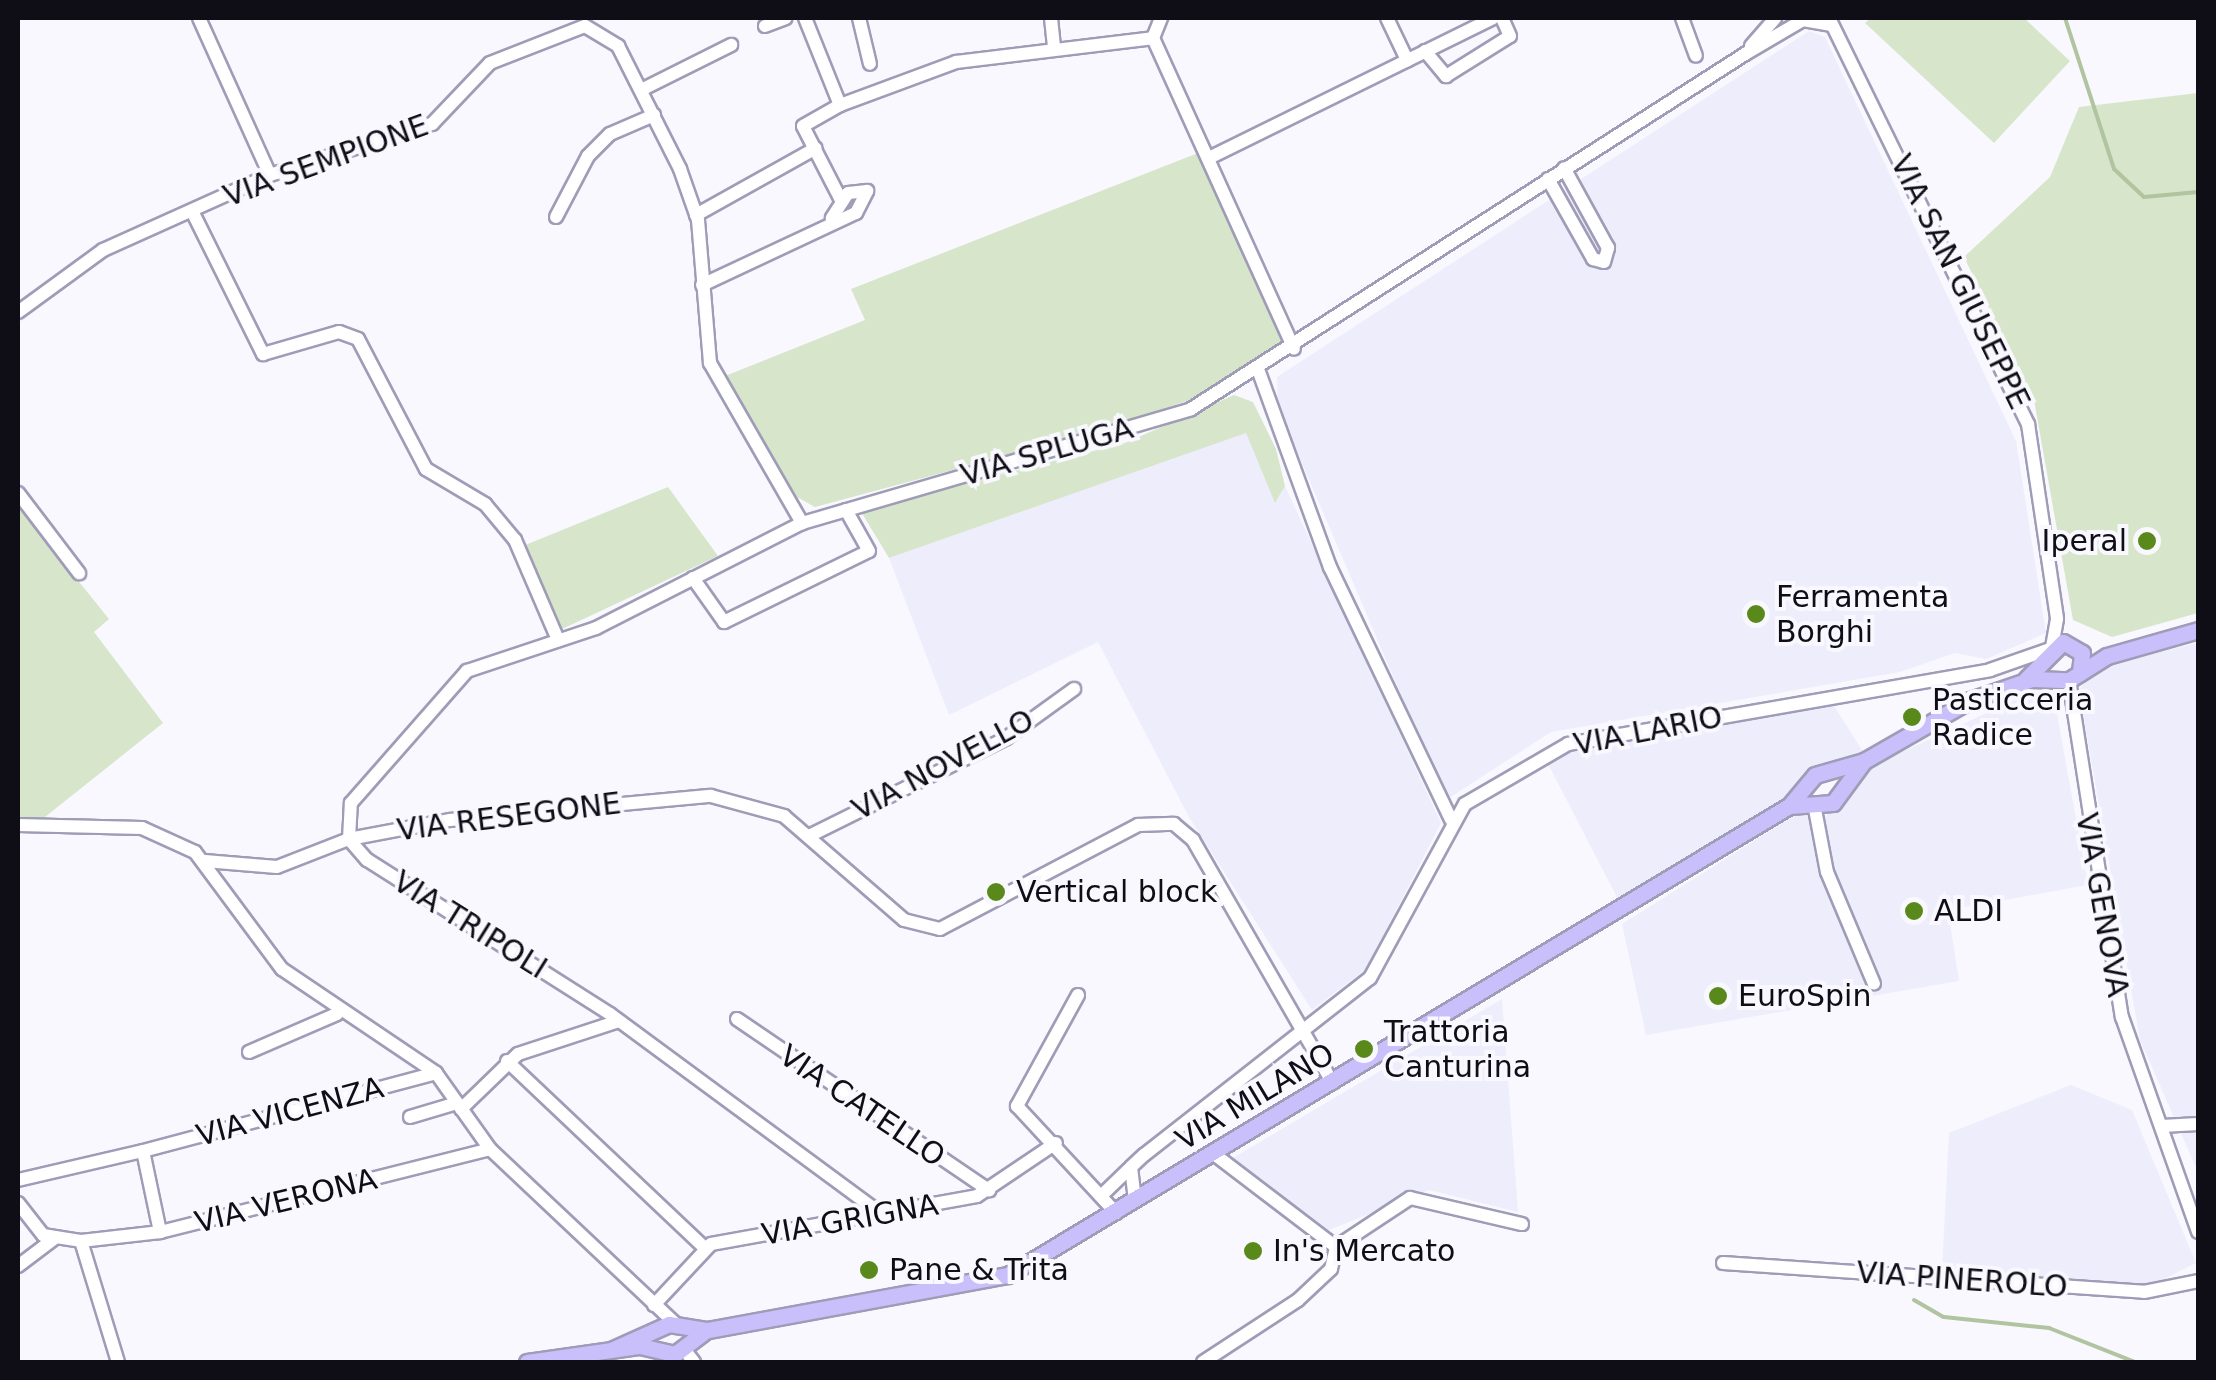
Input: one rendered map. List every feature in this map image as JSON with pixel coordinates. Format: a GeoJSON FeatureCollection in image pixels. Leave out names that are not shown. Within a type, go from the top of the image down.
{"type":"FeatureCollection","features":[{"type":"Feature","properties":{"kind":"main road"},"geometry":{"type":"LineString","coordinates":[[1824,774],[1864,761],[1959,706],[2023,682],[2066,680],[2128,649],[2198,630]]}},
{"type":"Feature","properties":{"kind":"main road"},"geometry":{"type":"LineString","coordinates":[[2066,680],[2077,648]]}},
{"type":"Feature","properties":{"kind":"main road"},"geometry":{"type":"LineString","coordinates":[[2023,682],[2047,652],[2128,649]]}},
{"type":"Feature","properties":{"kind":"main road"},"geometry":{"type":"LineString","coordinates":[[2047,652],[2066,680]]}},
{"type":"Feature","properties":{"kind":"main road"},"geometry":{"type":"LineString","coordinates":[[1816,804],[1864,761]]}},
{"type":"Feature","properties":{"kind":"main road"},"geometry":{"type":"LineString","coordinates":[[1824,774],[1838,787]]}},
{"type":"Feature","properties":{"kind":"main road"},"geometry":{"type":"LineString","coordinates":[[1816,804],[1824,774]]}},
{"type":"Feature","properties":{"kind":"main road","name":"VIA MILANO"},"geometry":{"type":"LineString","coordinates":[[528,1362],[676,1343],[708,1330],[996,1278],[1116,1213],[1789,806],[1816,804]]}},
{"type":"Feature","properties":{"kind":"street"},"geometry":{"type":"LineString","coordinates":[[199,18],[270,174]]}},
{"type":"Feature","properties":{"kind":"street"},"geometry":{"type":"LineString","coordinates":[[765,26],[786,18]]}},
{"type":"Feature","properties":{"kind":"street"},"geometry":{"type":"LineString","coordinates":[[805,18],[840,105]]}},
{"type":"Feature","properties":{"kind":"street"},"geometry":{"type":"LineString","coordinates":[[859,18],[870,64]]}},
{"type":"Feature","properties":{"kind":"street"},"geometry":{"type":"LineString","coordinates":[[1051,18],[1054,50]]}},
{"type":"Feature","properties":{"kind":"street"},"geometry":{"type":"LineString","coordinates":[[1153,38],[1162,18]]}},
{"type":"Feature","properties":{"kind":"street"},"geometry":{"type":"LineString","coordinates":[[1387,18],[1407,60]]}},
{"type":"Feature","properties":{"kind":"street"},"geometry":{"type":"LineString","coordinates":[[1211,156],[1492,18]]}},
{"type":"Feature","properties":{"kind":"street"},"geometry":{"type":"LineString","coordinates":[[1425,52],[1446,76],[1510,36],[1502,18]]}},
{"type":"Feature","properties":{"kind":"street"},"geometry":{"type":"LineString","coordinates":[[1682,18],[1696,56]]}},
{"type":"Feature","properties":{"kind":"street","name":"VIA SPLUGA"},"geometry":{"type":"LineString","coordinates":[[1745,54],[1775,18]]}},
{"type":"Feature","properties":{"kind":"street","name":"VIA SPLUGA"},"geometry":{"type":"LineString","coordinates":[[348,839],[346,812],[458,676],[558,640],[802,523],[1191,409],[1260,372],[1548,178],[1745,54],[1804,20],[1830,21]]}},
{"type":"Feature","properties":{"kind":"street","name":"VIA SAN GIUSEPPE"},"geometry":{"type":"LineString","coordinates":[[1830,21],[2022,409],[2057,619],[2077,648]]}},
{"type":"Feature","properties":{"kind":"street","name":"VIA SEMPIONE"},"geometry":{"type":"LineString","coordinates":[[18,312],[103,250],[270,174],[432,124],[490,62],[571,27],[610,38],[642,90],[696,215],[710,363],[802,523]]}},
{"type":"Feature","properties":{"kind":"street"},"geometry":{"type":"LineString","coordinates":[[842,202],[803,126],[840,105],[956,62],[1153,38]]}},
{"type":"Feature","properties":{"kind":"street"},"geometry":{"type":"LineString","coordinates":[[1153,38],[1211,156],[1294,349]]}},
{"type":"Feature","properties":{"kind":"street"},"geometry":{"type":"LineString","coordinates":[[642,90],[731,45]]}},
{"type":"Feature","properties":{"kind":"street"},"geometry":{"type":"LineString","coordinates":[[556,217],[588,156],[610,134],[654,116]]}},
{"type":"Feature","properties":{"kind":"street"},"geometry":{"type":"LineString","coordinates":[[696,215],[816,148]]}},
{"type":"Feature","properties":{"kind":"street"},"geometry":{"type":"LineString","coordinates":[[1548,178],[1593,260],[1604,262],[1608,248],[1564,168]]}},
{"type":"Feature","properties":{"kind":"street"},"geometry":{"type":"LineString","coordinates":[[702,285],[832,218],[856,213],[867,191],[858,186],[832,218]]}},
{"type":"Feature","properties":{"kind":"street"},"geometry":{"type":"LineString","coordinates":[[192,211],[262,354],[339,332],[358,339],[426,469],[485,504],[514,540],[558,640]]}},
{"type":"Feature","properties":{"kind":"street"},"geometry":{"type":"LineString","coordinates":[[1102,1195],[1130,1168],[1304,1036],[1370,978],[1450,819],[1330,567],[1260,372]]}},
{"type":"Feature","properties":{"kind":"street"},"geometry":{"type":"LineString","coordinates":[[18,494],[79,573]]}},
{"type":"Feature","properties":{"kind":"street"},"geometry":{"type":"LineString","coordinates":[[694,578],[724,622],[869,551],[846,510]]}},
{"type":"Feature","properties":{"kind":"street","name":"VIA SAN GIUSEPPE"},"geometry":{"type":"LineString","coordinates":[[2047,652],[2057,619]]}},
{"type":"Feature","properties":{"kind":"street","name":"VIA LARIO"},"geometry":{"type":"LineString","coordinates":[[1450,819],[1568,744],[1990,670],[2047,652]]}},
{"type":"Feature","properties":{"kind":"street","name":"VIA GENOVA"},"geometry":{"type":"LineString","coordinates":[[2066,680],[2122,1017],[2197,1226]]}},
{"type":"Feature","properties":{"kind":"street","name":"VIA NOVELLO"},"geometry":{"type":"LineString","coordinates":[[810,836],[1006,738],[1074,690]]}},
{"type":"Feature","properties":{"kind":"street","name":"VIA RESEGONE"},"geometry":{"type":"LineString","coordinates":[[205,861],[277,867],[348,839],[488,815],[711,796],[772,810],[810,836],[904,920],[940,929],[1138,825],[1174,824],[1193,840],[1334,1083]]}},
{"type":"Feature","properties":{"kind":"street"},"geometry":{"type":"LineString","coordinates":[[1816,804],[1827,872],[1874,984]]}},
{"type":"Feature","properties":{"kind":"street"},"geometry":{"type":"LineString","coordinates":[[18,825],[142,828],[205,861],[282,969],[337,1014],[436,1073],[490,1149],[654,1305],[676,1343]]}},
{"type":"Feature","properties":{"kind":"street","name":"VIA TRIPOLI"},"geometry":{"type":"LineString","coordinates":[[348,839],[395,879],[619,1021],[880,1214]]}},
{"type":"Feature","properties":{"kind":"street"},"geometry":{"type":"LineString","coordinates":[[1078,995],[1017,1102],[1116,1213]]}},
{"type":"Feature","properties":{"kind":"street"},"geometry":{"type":"LineString","coordinates":[[248,1052],[337,1014]]}},
{"type":"Feature","properties":{"kind":"street","name":"VIA CATELLO"},"geometry":{"type":"LineString","coordinates":[[736,1019],[990,1190]]}},
{"type":"Feature","properties":{"kind":"street"},"geometry":{"type":"LineString","coordinates":[[410,1117],[459,1106],[507,1061],[619,1021]]}},
{"type":"Feature","properties":{"kind":"street"},"geometry":{"type":"LineString","coordinates":[[507,1061],[705,1248],[654,1305]]}},
{"type":"Feature","properties":{"kind":"street","name":"VIA VICENZA"},"geometry":{"type":"LineString","coordinates":[[18,1180],[436,1073]]}},
{"type":"Feature","properties":{"kind":"street"},"geometry":{"type":"LineString","coordinates":[[2162,1126],[2198,1124]]}},
{"type":"Feature","properties":{"kind":"street","name":"VIA GRIGNA"},"geometry":{"type":"LineString","coordinates":[[705,1248],[990,1190],[1056,1143]]}},
{"type":"Feature","properties":{"kind":"street","name":"VIA VERONA"},"geometry":{"type":"LineString","coordinates":[[55,1238],[81,1241],[160,1232],[490,1149]]}},
{"type":"Feature","properties":{"kind":"street"},"geometry":{"type":"LineString","coordinates":[[143,1151],[160,1232]]}},
{"type":"Feature","properties":{"kind":"street"},"geometry":{"type":"LineString","coordinates":[[1214,1154],[1336,1246]]}},
{"type":"Feature","properties":{"kind":"street"},"geometry":{"type":"LineString","coordinates":[[1130,1168],[1136,1200]]}},
{"type":"Feature","properties":{"kind":"street"},"geometry":{"type":"LineString","coordinates":[[1203,1362],[1298,1300],[1331,1269],[1336,1246],[1410,1198],[1522,1224]]}},
{"type":"Feature","properties":{"kind":"street"},"geometry":{"type":"LineString","coordinates":[[18,1203],[55,1238],[18,1266]]}},
{"type":"Feature","properties":{"kind":"street"},"geometry":{"type":"LineString","coordinates":[[81,1241],[118,1362]]}},
{"type":"Feature","properties":{"kind":"street","name":"VIA PINEROLO"},"geometry":{"type":"LineString","coordinates":[[1723,1264],[2144,1292],[2198,1281]]}},
{"type":"Feature","properties":{"kind":"shaded area"},"geometry":{"type":"Polygon","coordinates":[[[1809,31],[1825,37],[2016,441],[2046,633],[1986,659],[1955,653],[1900,672],[1551,732],[1446,800],[1278,407],[1277,377],[1809,31]]]}},
{"type":"Feature","properties":{"kind":"shaded area"},"geometry":{"type":"Polygon","coordinates":[[[1246,432],[1276,502],[1285,486],[1441,823],[1366,969],[1312,1010],[1189,817],[1098,642],[949,715],[889,558],[1246,432]]]}},
{"type":"Feature","properties":{"kind":"shaded area"},"geometry":{"type":"Polygon","coordinates":[[[2198,643],[2198,1172],[2140,1040],[2079,690],[2097,667],[2198,643]]]}},
{"type":"Feature","properties":{"kind":"shaded area"},"geometry":{"type":"Polygon","coordinates":[[[2030,693],[2055,703],[2088,885],[1948,910],[1959,981],[1646,1035],[1622,924],[1800,812],[1823,820],[1861,771],[2030,693]]]}},
{"type":"Feature","properties":{"kind":"shaded area"},"geometry":{"type":"Polygon","coordinates":[[[1834,706],[1864,753],[1811,769],[1782,800],[1619,901],[1547,762],[1579,748],[1834,706]]]}},
{"type":"Feature","properties":{"kind":"shaded area"},"geometry":{"type":"Polygon","coordinates":[[[1502,999],[1518,1212],[1429,1190],[1329,1230],[1231,1159],[1502,999]]]}},
{"type":"Feature","properties":{"kind":"shaded area"},"geometry":{"type":"Polygon","coordinates":[[[2071,1085],[2132,1110],[2196,1263],[2152,1285],[1942,1271],[1949,1133],[2071,1085]]]}},
{"type":"Feature","properties":{"kind":"green space"},"geometry":{"type":"Polygon","coordinates":[[[1871,18],[2024,18],[2070,61],[1994,143],[1865,23],[1871,18]]]}},
{"type":"Feature","properties":{"kind":"green space"},"geometry":{"type":"Polygon","coordinates":[[[2198,93],[2198,613],[2112,637],[2073,620],[2034,400],[1964,257],[2050,177],[2079,107],[2198,93]]]}},
{"type":"Feature","properties":{"kind":"green space"},"geometry":{"type":"Polygon","coordinates":[[[1198,153],[1284,343],[1198,397],[1109,428],[815,507],[797,497],[725,376],[865,320],[851,289],[1198,153]]]}},
{"type":"Feature","properties":{"kind":"green space"},"geometry":{"type":"Polygon","coordinates":[[[1234,395],[1253,402],[1276,449],[1285,486],[1275,503],[1246,433],[889,558],[860,510],[1125,443],[1234,395]]]}},
{"type":"Feature","properties":{"kind":"green space"},"geometry":{"type":"Polygon","coordinates":[[[668,487],[718,556],[560,630],[518,548],[668,487]]]}},
{"type":"Feature","properties":{"kind":"green space"},"geometry":{"type":"Polygon","coordinates":[[[18,506],[109,619],[94,632],[163,723],[45,817],[18,817],[18,506]]]}},
{"type":"Feature","properties":{"kind":"waterway"},"geometry":{"type":"LineString","coordinates":[[2065,18],[2114,169],[2144,197],[2198,192]]}},
{"type":"Feature","properties":{"kind":"waterway"},"geometry":{"type":"LineString","coordinates":[[1914,1300],[1944,1317],[2049,1328],[2135,1362]]}},
{"type":"Feature","properties":{"kind":"place","name":"Iperal"},"geometry":{"type":"Point","coordinates":[2147,541]}},
{"type":"Feature","properties":{"kind":"place","name":"Ferramenta Borghi"},"geometry":{"type":"Point","coordinates":[1756,614]}},
{"type":"Feature","properties":{"kind":"place","name":"Pasticceria Radice"},"geometry":{"type":"Point","coordinates":[1912,717]}},
{"type":"Feature","properties":{"kind":"place","name":"Vertical block"},"geometry":{"type":"Point","coordinates":[996,892]}},
{"type":"Feature","properties":{"kind":"place","name":"ALDI"},"geometry":{"type":"Point","coordinates":[1914,911]}},
{"type":"Feature","properties":{"kind":"place","name":"EuroSpin"},"geometry":{"type":"Point","coordinates":[1718,996]}},
{"type":"Feature","properties":{"kind":"place","name":"Trattoria Canturina"},"geometry":{"type":"Point","coordinates":[1364,1049]}},
{"type":"Feature","properties":{"kind":"place","name":"In's Mercato"},"geometry":{"type":"Point","coordinates":[1253,1251]}},
{"type":"Feature","properties":{"kind":"place","name":"Pane & Trita"},"geometry":{"type":"Point","coordinates":[869,1270]}}]}
